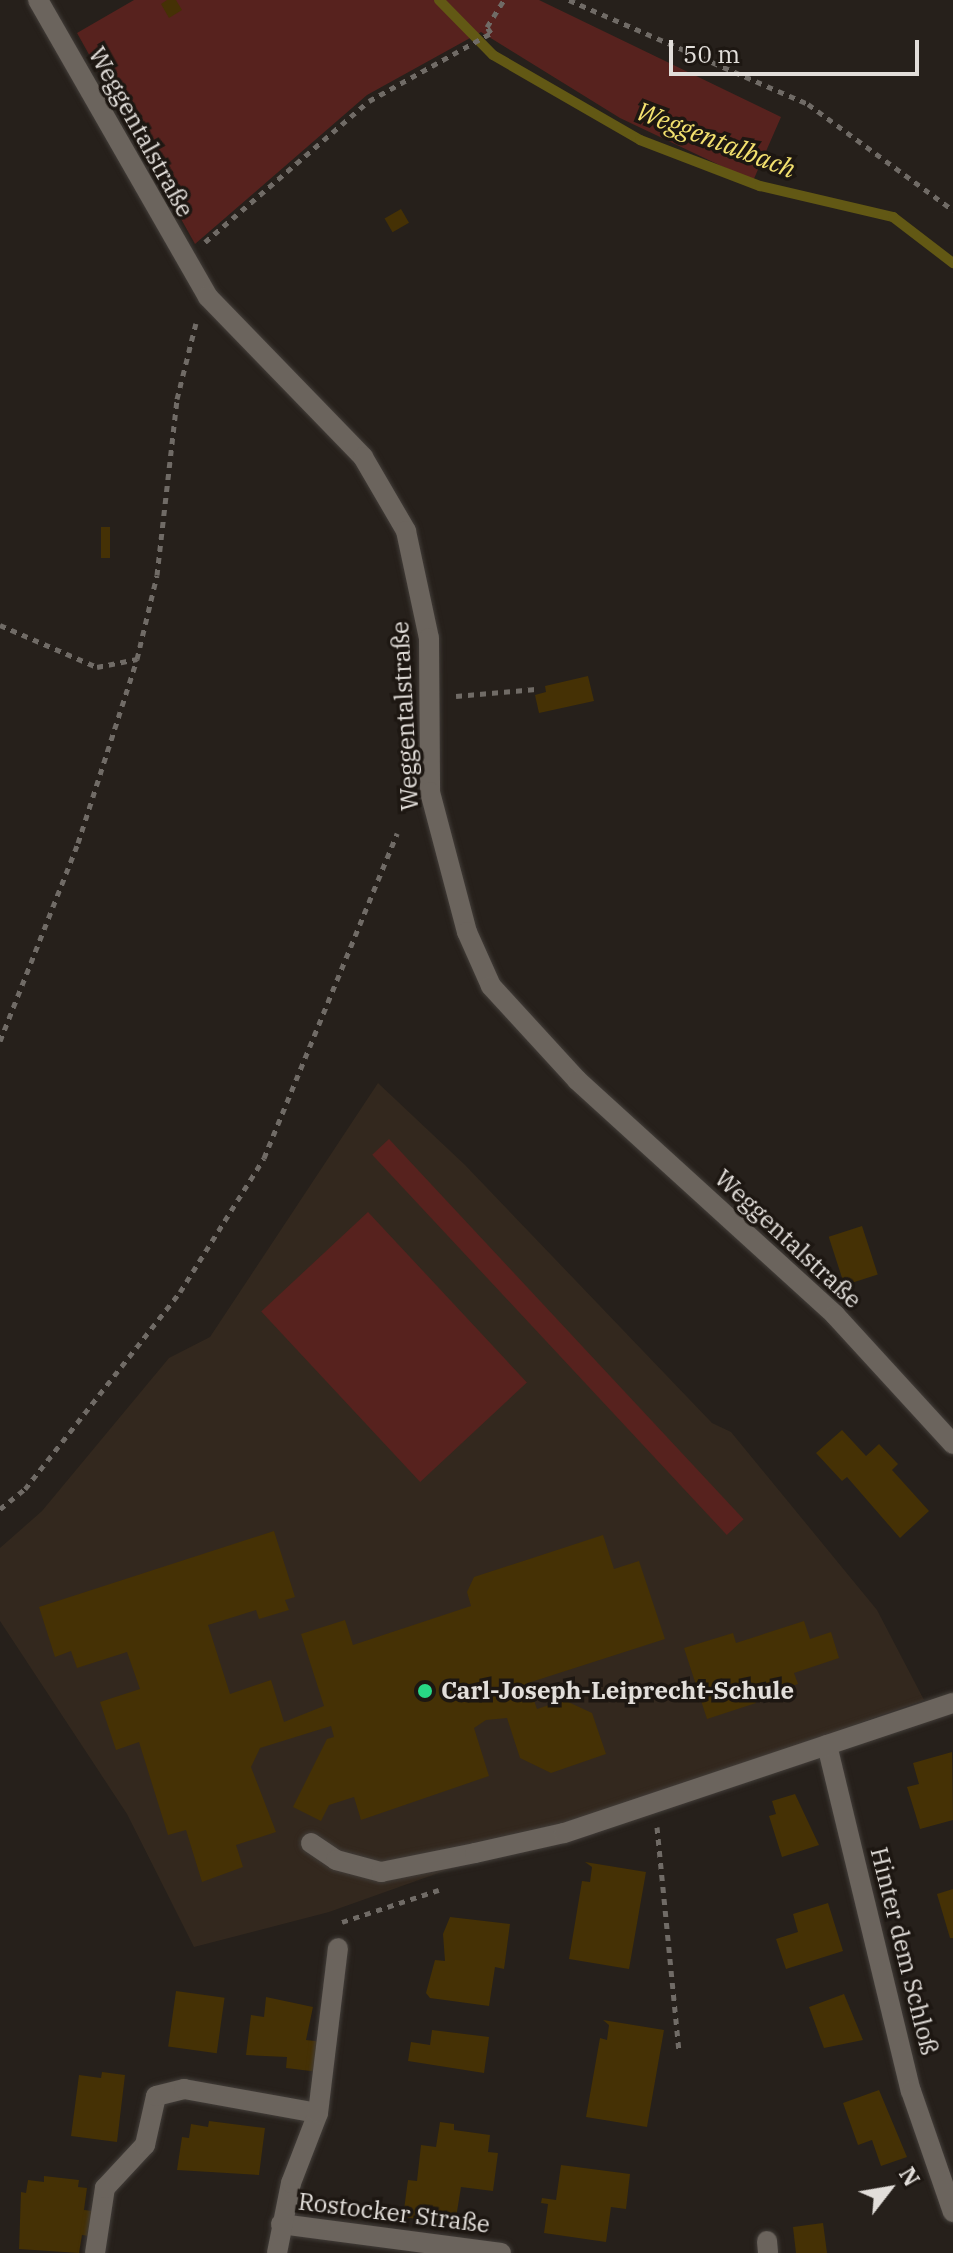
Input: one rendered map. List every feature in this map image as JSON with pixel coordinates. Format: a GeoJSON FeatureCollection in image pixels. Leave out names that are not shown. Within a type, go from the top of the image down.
{"type":"FeatureCollection","features":[{"type":"Feature","properties":{"kind":"street","name":"Weggentalstraße"},"geometry":{"type":"LineString","coordinates":[[38,0],[183,259],[208,297],[363,457],[406,531],[425,611],[431,698],[430,792],[467,932],[491,986],[577,1080],[835,1315],[953,1444]]}},
{"type":"Feature","properties":{"kind":"street"},"geometry":{"type":"LineString","coordinates":[[311,1843],[336,1860],[381,1872],[564,1833],[953,1703]]}},
{"type":"Feature","properties":{"kind":"street","name":"Hinter dem Schloß"},"geometry":{"type":"LineString","coordinates":[[827,1745],[911,2091],[953,2212]]}},
{"type":"Feature","properties":{"kind":"street","name":"Rostocker Straße"},"geometry":{"type":"LineString","coordinates":[[277,2253],[281,2224],[318,2113],[338,1948]]}},
{"type":"Feature","properties":{"kind":"street"},"geometry":{"type":"LineString","coordinates":[[95,2253],[105,2188],[145,2145],[156,2096],[184,2089],[318,2113]]}},
{"type":"Feature","properties":{"kind":"street","name":"Rostocker Straße"},"geometry":{"type":"LineString","coordinates":[[281,2224],[501,2253]]}},
{"type":"Feature","properties":{"kind":"path"},"geometry":{"type":"LineString","coordinates":[[183,259],[369,101],[491,33],[487,27],[504,0]]}},
{"type":"Feature","properties":{"kind":"path"},"geometry":{"type":"LineString","coordinates":[[569,0],[808,104],[953,210]]}},
{"type":"Feature","properties":{"kind":"path"},"geometry":{"type":"LineString","coordinates":[[0,1041],[78,843],[137,659],[157,575],[177,399],[198,316]]}},
{"type":"Feature","properties":{"kind":"path"},"geometry":{"type":"LineString","coordinates":[[0,625],[97,667],[137,659]]}},
{"type":"Feature","properties":{"kind":"path"},"geometry":{"type":"LineString","coordinates":[[431,698],[536,689]]}},
{"type":"Feature","properties":{"kind":"path"},"geometry":{"type":"LineString","coordinates":[[0,1509],[25,1489],[180,1292],[264,1158],[397,833]]}},
{"type":"Feature","properties":{"kind":"path"},"geometry":{"type":"LineString","coordinates":[[654,1803],[679,2050]]}},
{"type":"Feature","properties":{"kind":"shaded area"},"geometry":{"type":"Polygon","coordinates":[[[134,0],[539,0],[781,117],[753,181],[620,118],[481,32],[367,95],[195,244],[77,33],[134,0]]]}},
{"type":"Feature","properties":{"kind":"shaded area"},"geometry":{"type":"Polygon","coordinates":[[[378,1083],[465,1165],[712,1423],[731,1432],[877,1610],[924,1700],[329,1912],[194,1947],[127,1814],[0,1621],[0,1548],[42,1511],[169,1358],[210,1337],[378,1083]]]}},
{"type":"Feature","properties":{"kind":"shaded area"},"geometry":{"type":"Polygon","coordinates":[[[389,1139],[744,1519],[727,1535],[372,1155],[389,1139]]]}},
{"type":"Feature","properties":{"kind":"shaded area"},"geometry":{"type":"Polygon","coordinates":[[[368,1212],[527,1382],[420,1482],[261,1312],[368,1212]]]}},
{"type":"Feature","properties":{"kind":"building"},"geometry":{"type":"Polygon","coordinates":[[[176,0],[182,10],[169,18],[161,4],[176,0]]]}},
{"type":"Feature","properties":{"kind":"building"},"geometry":{"type":"Polygon","coordinates":[[[401,209],[409,223],[393,232],[385,219],[401,209]]]}},
{"type":"Feature","properties":{"kind":"building"},"geometry":{"type":"Polygon","coordinates":[[[101,527],[110,527],[110,558],[101,558],[101,527]]]}},
{"type":"Feature","properties":{"kind":"building"},"geometry":{"type":"Polygon","coordinates":[[[588,676],[594,701],[539,713],[535,695],[546,692],[545,686],[588,676]]]}},
{"type":"Feature","properties":{"kind":"building"},"geometry":{"type":"Polygon","coordinates":[[[862,1226],[878,1275],[844,1285],[829,1237],[862,1226]]]}},
{"type":"Feature","properties":{"kind":"building"},"geometry":{"type":"Polygon","coordinates":[[[842,1430],[866,1456],[879,1444],[898,1464],[892,1470],[929,1511],[900,1538],[847,1477],[842,1481],[816,1453],[842,1430]]]}},
{"type":"Feature","properties":{"kind":"building"},"geometry":{"type":"Polygon","coordinates":[[[274,1531],[295,1597],[285,1600],[289,1610],[259,1619],[256,1610],[208,1625],[230,1694],[271,1680],[284,1722],[324,1706],[301,1634],[345,1620],[353,1645],[471,1606],[467,1592],[474,1577],[603,1535],[614,1569],[639,1561],[665,1639],[528,1683],[537,1709],[564,1700],[592,1713],[606,1754],[551,1773],[520,1758],[507,1718],[486,1720],[474,1728],[489,1776],[361,1820],[354,1797],[329,1805],[321,1821],[293,1807],[327,1739],[334,1737],[331,1726],[260,1748],[251,1767],[276,1832],[236,1845],[243,1867],[202,1882],[186,1830],[168,1835],[139,1742],[116,1750],[100,1702],[140,1689],[127,1652],[77,1668],[71,1651],[55,1657],[39,1607],[274,1531]]]}},
{"type":"Feature","properties":{"kind":"building"},"geometry":{"type":"Polygon","coordinates":[[[804,1621],[810,1639],[831,1632],[839,1658],[794,1673],[798,1684],[754,1698],[756,1703],[707,1719],[684,1648],[733,1633],[736,1643],[804,1621]]]}},
{"type":"Feature","properties":{"kind":"building"},"geometry":{"type":"Polygon","coordinates":[[[952,1752],[953,1820],[920,1829],[907,1787],[919,1784],[913,1763],[952,1752]]]}},
{"type":"Feature","properties":{"kind":"building"},"geometry":{"type":"Polygon","coordinates":[[[795,1794],[819,1845],[782,1857],[769,1816],[776,1814],[772,1801],[795,1794]]]}},
{"type":"Feature","properties":{"kind":"building"},"geometry":{"type":"Polygon","coordinates":[[[585,1862],[646,1872],[629,1969],[569,1959],[582,1881],[590,1882],[592,1867],[585,1862]]]}},
{"type":"Feature","properties":{"kind":"building"},"geometry":{"type":"Polygon","coordinates":[[[953,1889],[953,1938],[950,1938],[937,1894],[953,1889]]]}},
{"type":"Feature","properties":{"kind":"building"},"geometry":{"type":"Polygon","coordinates":[[[828,1903],[843,1951],[786,1969],[776,1939],[798,1932],[793,1914],[828,1903]]]}},
{"type":"Feature","properties":{"kind":"building"},"geometry":{"type":"Polygon","coordinates":[[[450,1917],[510,1924],[504,1969],[495,1967],[489,2006],[430,1998],[426,1993],[435,1960],[445,1961],[443,1934],[450,1917]]]}},
{"type":"Feature","properties":{"kind":"building"},"geometry":{"type":"Polygon","coordinates":[[[176,1991],[225,1998],[217,2053],[168,2046],[176,1991]]]}},
{"type":"Feature","properties":{"kind":"building"},"geometry":{"type":"Polygon","coordinates":[[[844,1994],[863,2040],[824,2048],[809,2007],[844,1994]]]}},
{"type":"Feature","properties":{"kind":"building"},"geometry":{"type":"Polygon","coordinates":[[[266,1997],[313,2007],[306,2040],[323,2042],[319,2072],[286,2068],[287,2057],[246,2055],[251,2015],[264,2017],[266,1997]]]}},
{"type":"Feature","properties":{"kind":"building"},"geometry":{"type":"Polygon","coordinates":[[[603,2020],[664,2030],[647,2127],[586,2117],[600,2038],[607,2040],[609,2025],[603,2020]]]}},
{"type":"Feature","properties":{"kind":"building"},"geometry":{"type":"Polygon","coordinates":[[[432,2030],[489,2037],[484,2073],[408,2061],[411,2042],[430,2045],[432,2030]]]}},
{"type":"Feature","properties":{"kind":"building"},"geometry":{"type":"Polygon","coordinates":[[[102,2072],[125,2075],[117,2142],[71,2136],[79,2075],[101,2078],[102,2072]]]}},
{"type":"Feature","properties":{"kind":"building"},"geometry":{"type":"Polygon","coordinates":[[[879,2090],[907,2157],[881,2166],[872,2140],[858,2145],[843,2103],[879,2090]]]}},
{"type":"Feature","properties":{"kind":"building"},"geometry":{"type":"Polygon","coordinates":[[[209,2121],[265,2128],[259,2175],[177,2170],[182,2137],[189,2138],[191,2124],[208,2127],[209,2121]]]}},
{"type":"Feature","properties":{"kind":"building"},"geometry":{"type":"Polygon","coordinates":[[[440,2122],[454,2124],[454,2130],[490,2135],[488,2152],[498,2153],[493,2191],[461,2187],[455,2224],[403,2217],[408,2180],[417,2181],[421,2145],[436,2147],[440,2122]]]}},
{"type":"Feature","properties":{"kind":"building"},"geometry":{"type":"Polygon","coordinates":[[[561,2165],[630,2174],[626,2209],[611,2207],[606,2242],[544,2233],[548,2204],[541,2203],[542,2198],[556,2200],[561,2165]]]}},
{"type":"Feature","properties":{"kind":"building"},"geometry":{"type":"Polygon","coordinates":[[[44,2176],[79,2180],[78,2187],[87,2188],[84,2210],[92,2211],[89,2236],[82,2235],[79,2253],[19,2249],[21,2192],[26,2193],[28,2180],[44,2182],[44,2176]]]}},
{"type":"Feature","properties":{"kind":"building"},"geometry":{"type":"Polygon","coordinates":[[[823,2223],[827,2253],[796,2253],[793,2227],[823,2223]]]}},
{"type":"Feature","properties":{"kind":"waterway","name":"Weggentalbach"},"geometry":{"type":"LineString","coordinates":[[439,0],[493,55],[640,140],[760,186],[893,217],[953,263]]}},
{"type":"Feature","properties":{"kind":"place","name":"Carl-Joseph-Leiprecht-Schule"},"geometry":{"type":"Point","coordinates":[425,1691]}}]}
